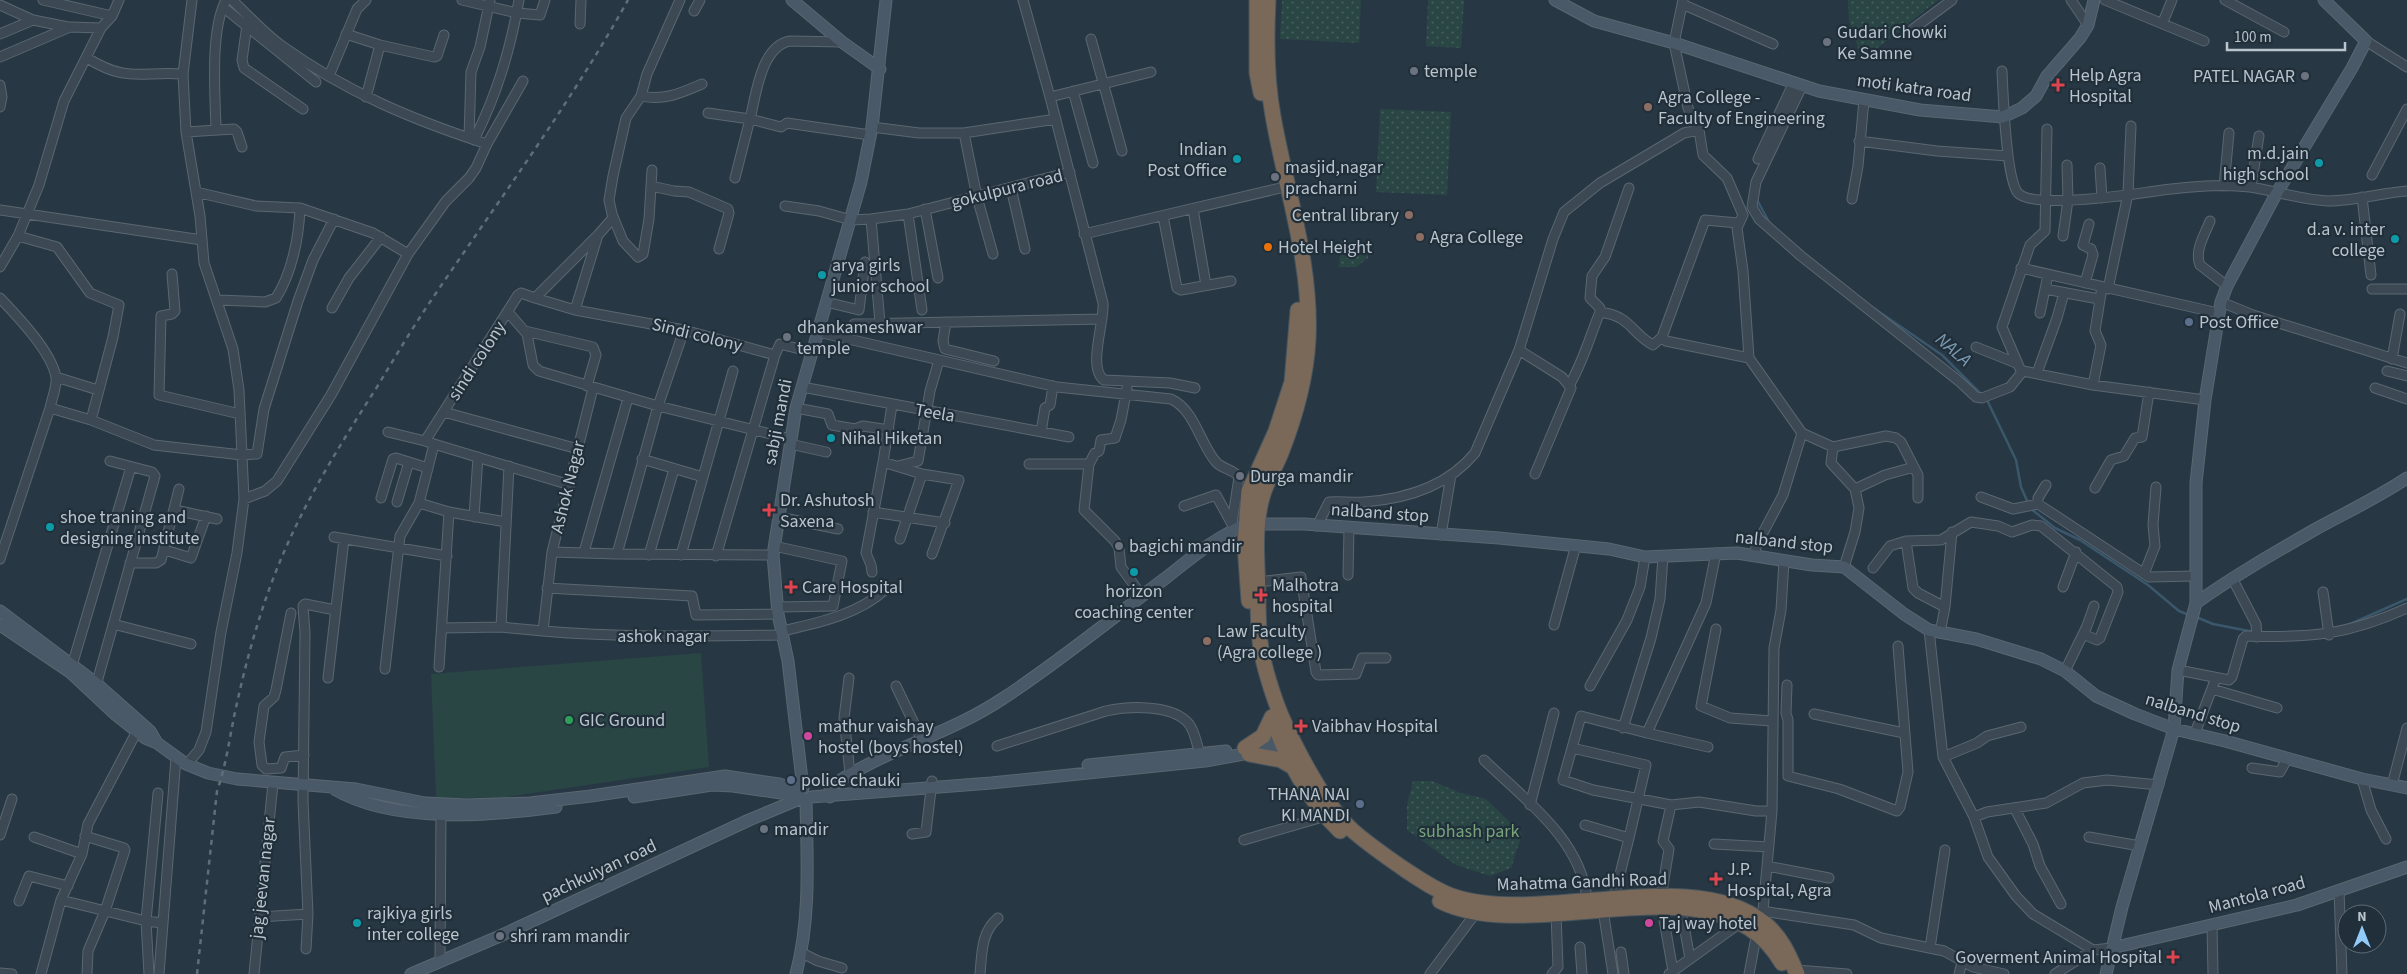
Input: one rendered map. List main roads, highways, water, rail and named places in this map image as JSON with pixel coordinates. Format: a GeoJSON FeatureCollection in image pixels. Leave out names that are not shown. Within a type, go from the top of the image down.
{"type":"FeatureCollection","features":[{"type":"Feature","properties":{"kind":"highway","name":"Mahatma Gandhi Road"},"geometry":{"type":"LineString","coordinates":[[1257,0],[1257,73],[1306,284],[1308,336],[1300,396],[1261,479],[1249,491],[1242,525],[1254,652],[1272,716],[1336,813],[1350,828],[1379,852],[1418,878],[1452,897],[1480,903],[1515,906],[1614,898],[1661,897],[1714,900],[1748,912],[1760,921],[1784,946],[1794,973]]}},
{"type":"Feature","properties":{"kind":"highway","name":"Mahatma Gandhi Road"},"geometry":{"type":"LineString","coordinates":[[1268,0],[1266,36],[1269,91],[1284,187]]}},
{"type":"Feature","properties":{"kind":"highway","name":"Mahatma Gandhi Road"},"geometry":{"type":"LineString","coordinates":[[1242,525],[1258,582],[1261,653],[1282,718],[1295,768],[1317,806],[1343,834],[1380,864],[1429,896],[1452,908],[1475,914],[1507,916],[1657,907],[1699,910],[1740,922],[1760,921]]}},
{"type":"Feature","properties":{"kind":"highway"},"geometry":{"type":"LineString","coordinates":[[1272,716],[1263,736],[1247,751],[1281,760],[1295,768]]}},
{"type":"Feature","properties":{"kind":"waterway","name":"NALA"},"geometry":{"type":"LineString","coordinates":[[1756,198],[1770,224]]}},
{"type":"Feature","properties":{"kind":"waterway","name":"NALA"},"geometry":{"type":"LineString","coordinates":[[1875,309],[1942,355],[1981,394]]}},
{"type":"Feature","properties":{"kind":"waterway","name":"NALA"},"geometry":{"type":"LineString","coordinates":[[1987,400],[2016,460],[2021,487],[2028,503]]}},
{"type":"Feature","properties":{"kind":"waterway","name":"NALA"},"geometry":{"type":"LineString","coordinates":[[2030,508],[2055,528],[2080,540],[2148,585],[2179,611],[2189,615]]}},
{"type":"Feature","properties":{"kind":"waterway"},"geometry":{"type":"LineString","coordinates":[[2348,625],[2407,599]]}},
{"type":"Feature","properties":{"kind":"waterway"},"geometry":{"type":"LineString","coordinates":[[2196,617],[2213,624],[2254,632]]}},
{"type":"Feature","properties":{"kind":"railway"},"geometry":{"type":"LineString","coordinates":[[197,974],[217,791],[251,646],[269,589],[284,552],[304,509],[327,468],[404,342],[558,114],[606,39],[628,0]]}},
{"type":"Feature","properties":{"kind":"place","name":"Gudari Chowki Ke Samne"},"geometry":{"type":"Point","coordinates":[1827,42]}},
{"type":"Feature","properties":{"kind":"place","name":"temple"},"geometry":{"type":"Point","coordinates":[1414,71]}},
{"type":"Feature","properties":{"kind":"place","name":"PATEL NAGAR"},"geometry":{"type":"Point","coordinates":[2305,76]}},
{"type":"Feature","properties":{"kind":"place","name":"Help Agra Hospital"},"geometry":{"type":"Point","coordinates":[2058,85]}},
{"type":"Feature","properties":{"kind":"place","name":"Agra College - Faculty of Engineering"},"geometry":{"type":"Point","coordinates":[1648,107]}},
{"type":"Feature","properties":{"kind":"place","name":"Indian Post Office"},"geometry":{"type":"Point","coordinates":[1237,159]}},
{"type":"Feature","properties":{"kind":"place","name":"m.d.jain high school"},"geometry":{"type":"Point","coordinates":[2319,163]}},
{"type":"Feature","properties":{"kind":"place","name":"masjid,nagar pracharni"},"geometry":{"type":"Point","coordinates":[1275,177]}},
{"type":"Feature","properties":{"kind":"place","name":"Central library"},"geometry":{"type":"Point","coordinates":[1409,215]}},
{"type":"Feature","properties":{"kind":"place","name":"Agra College"},"geometry":{"type":"Point","coordinates":[1420,237]}},
{"type":"Feature","properties":{"kind":"place","name":"d.a v. inter college"},"geometry":{"type":"Point","coordinates":[2395,239]}},
{"type":"Feature","properties":{"kind":"place","name":"Hotel Height"},"geometry":{"type":"Point","coordinates":[1268,247]}},
{"type":"Feature","properties":{"kind":"place","name":"arya girls junior school"},"geometry":{"type":"Point","coordinates":[822,275]}},
{"type":"Feature","properties":{"kind":"place","name":"Post Office"},"geometry":{"type":"Point","coordinates":[2189,322]}},
{"type":"Feature","properties":{"kind":"place","name":"dhankameshwar temple"},"geometry":{"type":"Point","coordinates":[787,337]}},
{"type":"Feature","properties":{"kind":"place","name":"Nihal Hiketan"},"geometry":{"type":"Point","coordinates":[831,438]}},
{"type":"Feature","properties":{"kind":"place","name":"Durga mandir"},"geometry":{"type":"Point","coordinates":[1240,476]}},
{"type":"Feature","properties":{"kind":"place","name":"Dr. Ashutosh Saxena"},"geometry":{"type":"Point","coordinates":[769,510]}},
{"type":"Feature","properties":{"kind":"place","name":"shoe traning and designing institute"},"geometry":{"type":"Point","coordinates":[50,527]}},
{"type":"Feature","properties":{"kind":"place","name":"bagichi mandir"},"geometry":{"type":"Point","coordinates":[1119,546]}},
{"type":"Feature","properties":{"kind":"place","name":"horizon coaching center"},"geometry":{"type":"Point","coordinates":[1134,572]}},
{"type":"Feature","properties":{"kind":"place","name":"Care Hospital"},"geometry":{"type":"Point","coordinates":[791,587]}},
{"type":"Feature","properties":{"kind":"place","name":"Malhotra hospital"},"geometry":{"type":"Point","coordinates":[1261,595]}},
{"type":"Feature","properties":{"kind":"place","name":"Law Faculty (Agra college )"},"geometry":{"type":"Point","coordinates":[1207,641]}},
{"type":"Feature","properties":{"kind":"place","name":"GIC Ground"},"geometry":{"type":"Point","coordinates":[569,720]}},
{"type":"Feature","properties":{"kind":"place","name":"Vaibhav Hospital"},"geometry":{"type":"Point","coordinates":[1301,726]}},
{"type":"Feature","properties":{"kind":"place","name":"mathur vaishay hostel (boys hostel)"},"geometry":{"type":"Point","coordinates":[808,736]}},
{"type":"Feature","properties":{"kind":"place","name":"police chauki"},"geometry":{"type":"Point","coordinates":[791,780]}},
{"type":"Feature","properties":{"kind":"place","name":"THANA NAI KI MANDI"},"geometry":{"type":"Point","coordinates":[1360,804]}},
{"type":"Feature","properties":{"kind":"place","name":"mandir"},"geometry":{"type":"Point","coordinates":[764,829]}},
{"type":"Feature","properties":{"kind":"place","name":"J.P. Hospital, Agra"},"geometry":{"type":"Point","coordinates":[1716,879]}},
{"type":"Feature","properties":{"kind":"place","name":"rajkiya girls inter college"},"geometry":{"type":"Point","coordinates":[357,923]}},
{"type":"Feature","properties":{"kind":"place","name":"Taj way hotel"},"geometry":{"type":"Point","coordinates":[1649,923]}},
{"type":"Feature","properties":{"kind":"place","name":"shri ram mandir"},"geometry":{"type":"Point","coordinates":[500,936]}},
{"type":"Feature","properties":{"kind":"place","name":"Goverment Animal Hospital"},"geometry":{"type":"Point","coordinates":[2173,957]}},
{"type":"Feature","properties":{"kind":"park label","name":"subhash park"},"geometry":{"type":"Point","coordinates":[1469,831]}}]}
